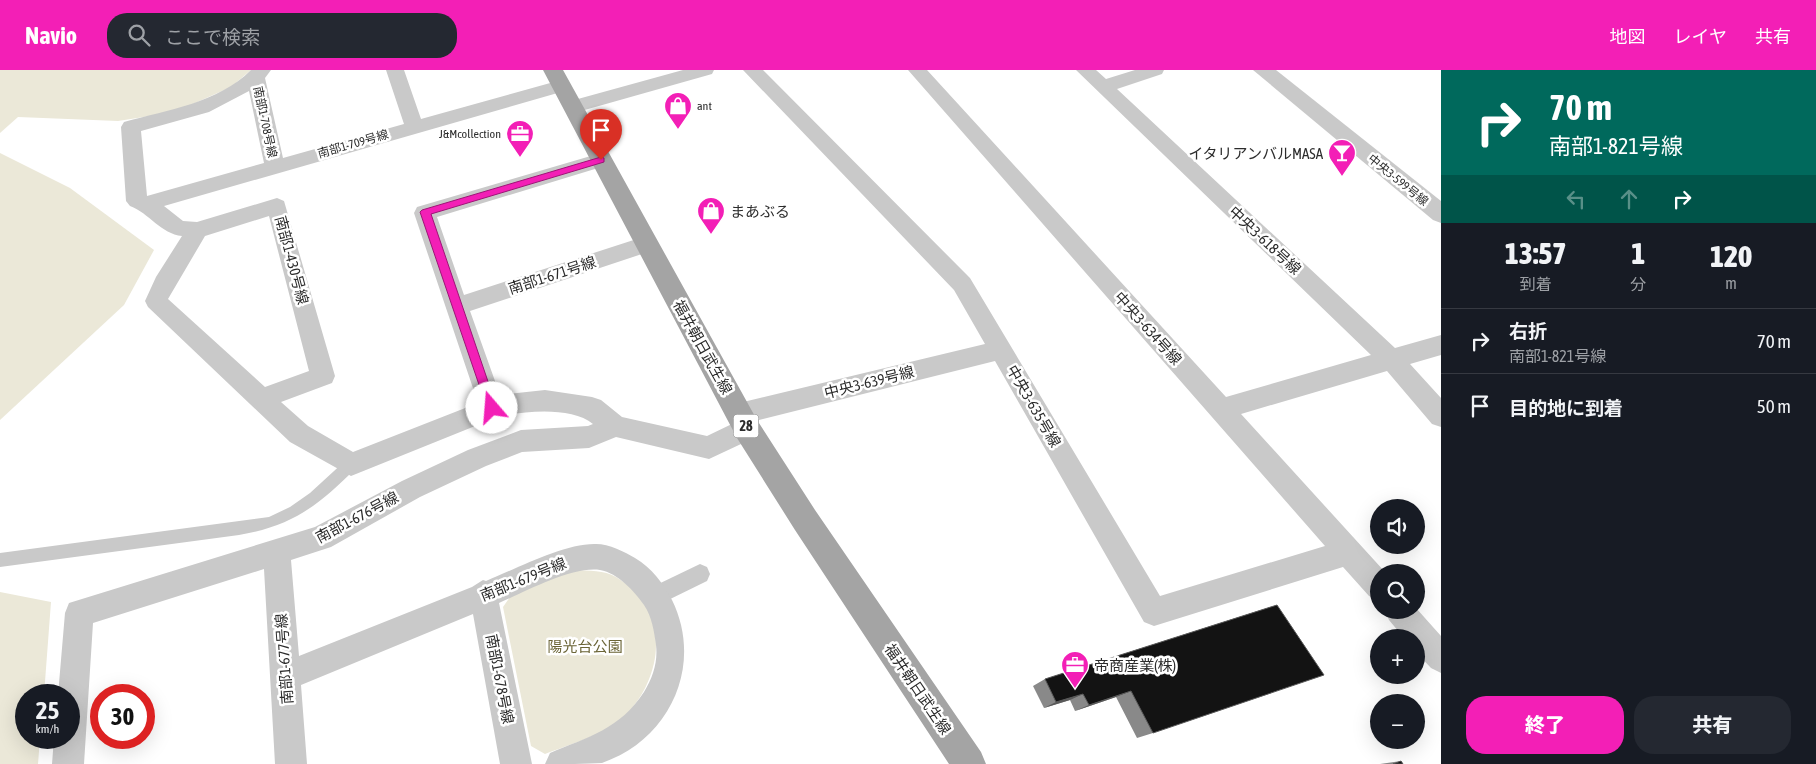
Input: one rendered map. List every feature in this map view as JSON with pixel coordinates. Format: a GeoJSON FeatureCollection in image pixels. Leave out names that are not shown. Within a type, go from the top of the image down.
{"type":"FeatureCollection","features":[{"type":"Feature","properties":{"kind":"main road","name":"福井朝日武生線"},"geometry":{"type":"LineString","coordinates":[[563,88],[743,421],[805,520],[969,764]]}},
{"type":"Feature","properties":{"kind":"street"},"geometry":{"type":"LineString","coordinates":[[395,70],[414,126]]}},
{"type":"Feature","properties":{"kind":"street","name":"南部1-709号線"},"geometry":{"type":"LineString","coordinates":[[146,204],[414,126],[563,88],[705,70]]}},
{"type":"Feature","properties":{"kind":"street","name":"中央3-635号線"},"geometry":{"type":"LineString","coordinates":[[752,70],[962,284],[1154,612],[1348,552]]}},
{"type":"Feature","properties":{"kind":"street","name":"中央3-634号線"},"geometry":{"type":"LineString","coordinates":[[917,70],[1370,576]]}},
{"type":"Feature","properties":{"kind":"street","name":"中央3-618号線"},"geometry":{"type":"LineString","coordinates":[[1085,70],[1392,360],[1441,416]]}},
{"type":"Feature","properties":{"kind":"street"},"geometry":{"type":"LineString","coordinates":[[1103,87],[1155,70]]}},
{"type":"Feature","properties":{"kind":"street","name":"中央3-599号線"},"geometry":{"type":"LineString","coordinates":[[1263,70],[1441,214]]}},
{"type":"Feature","properties":{"kind":"street"},"geometry":{"type":"LineString","coordinates":[[259,74],[236,92],[185,114],[131,127],[137,201],[146,204],[178,228],[197,230],[164,283],[156,301],[299,434],[350,464],[492,408],[512,403],[545,401],[592,408],[615,426],[709,448],[743,421]]}},
{"type":"Feature","properties":{"kind":"street","name":"南部1-708号線"},"geometry":{"type":"LineString","coordinates":[[259,74],[275,166]]}},
{"type":"Feature","properties":{"kind":"street"},"geometry":{"type":"LineString","coordinates":[[492,408],[425,212],[601,160]]}},
{"type":"Feature","properties":{"kind":"street","name":"南部1-430号線"},"geometry":{"type":"LineString","coordinates":[[197,230],[277,206],[323,376],[262,398]]}},
{"type":"Feature","properties":{"kind":"street","name":"南部1-671号線"},"geometry":{"type":"LineString","coordinates":[[458,306],[646,244]]}},
{"type":"Feature","properties":{"kind":"street"},"geometry":{"type":"LineString","coordinates":[[1221,409],[1441,345]]}},
{"type":"Feature","properties":{"kind":"street","name":"中央3-639号線"},"geometry":{"type":"LineString","coordinates":[[743,421],[1000,350]]}},
{"type":"Feature","properties":{"kind":"street","name":"南部1-676号線"},"geometry":{"type":"LineString","coordinates":[[68,764],[79,613],[321,538],[411,489],[521,441],[589,437],[615,426]]}},
{"type":"Feature","properties":{"kind":"street","name":"南部1-677号線"},"geometry":{"type":"LineString","coordinates":[[276,553],[291,764]]}},
{"type":"Feature","properties":{"kind":"street","name":"南部1-679号線"},"geometry":{"type":"LineString","coordinates":[[286,676],[574,558],[600,557],[624,568],[644,582],[656,596],[665,615],[670,644],[670,668],[656,699],[633,728],[608,744],[561,764]]}},
{"type":"Feature","properties":{"kind":"street"},"geometry":{"type":"LineString","coordinates":[[656,596],[700,574]]}},
{"type":"Feature","properties":{"kind":"street","name":"南部1-678号線"},"geometry":{"type":"LineString","coordinates":[[484,594],[516,764]]}},
{"type":"Feature","properties":{"kind":"street"},"geometry":{"type":"LineString","coordinates":[[1407,619],[1441,658]]}},
{"type":"Feature","properties":{"kind":"lane"},"geometry":{"type":"LineString","coordinates":[[0,560],[239,529],[273,522],[294,512],[332,484],[350,464]]}},
{"type":"Feature","properties":{"kind":"green space"},"geometry":{"type":"Polygon","coordinates":[[[0,70],[251,70],[231,87],[186,107],[150,116],[118,121],[18,117],[0,133],[0,70]]]}},
{"type":"Feature","properties":{"kind":"green space"},"geometry":{"type":"Polygon","coordinates":[[[0,153],[70,188],[154,250],[124,305],[0,420],[0,153]]]}},
{"type":"Feature","properties":{"kind":"green space","name":"陽光台公園"},"geometry":{"type":"Polygon","coordinates":[[[575,570],[606,573],[616,577],[634,591],[646,607],[654,625],[656,644],[654,663],[648,682],[638,701],[617,723],[598,734],[545,754],[531,746],[503,607],[512,594],[575,570]]]}},
{"type":"Feature","properties":{"kind":"green space"},"geometry":{"type":"Polygon","coordinates":[[[0,592],[51,602],[45,684],[15,684],[15,749],[39,749],[38,764],[0,764],[0,592]]]}},
{"type":"Feature","properties":{"kind":"building"},"geometry":{"type":"Polygon","coordinates":[[[1277,605],[1324,675],[1153,733],[1131,691],[1089,705],[1083,694],[1056,702],[1045,679],[1277,605]]]}},
{"type":"Feature","properties":{"kind":"place","name":"ant"},"geometry":{"type":"Point","coordinates":[678,130]}},
{"type":"Feature","properties":{"kind":"place","name":"J&Mcollection"},"geometry":{"type":"Point","coordinates":[520,158]}},
{"type":"Feature","properties":{"kind":"place","name":"イタリアンバルMASA"},"geometry":{"type":"Point","coordinates":[1342,177]}},
{"type":"Feature","properties":{"kind":"place","name":"まあぶる"},"geometry":{"type":"Point","coordinates":[711,235]}},
{"type":"Feature","properties":{"kind":"place","name":"帝商産業(株)"},"geometry":{"type":"Point","coordinates":[1075,689]}},
{"type":"Feature","properties":{"kind":"route"},"geometry":{"type":"LineString","coordinates":[[492,408],[425,212],[601,160]]}}]}
